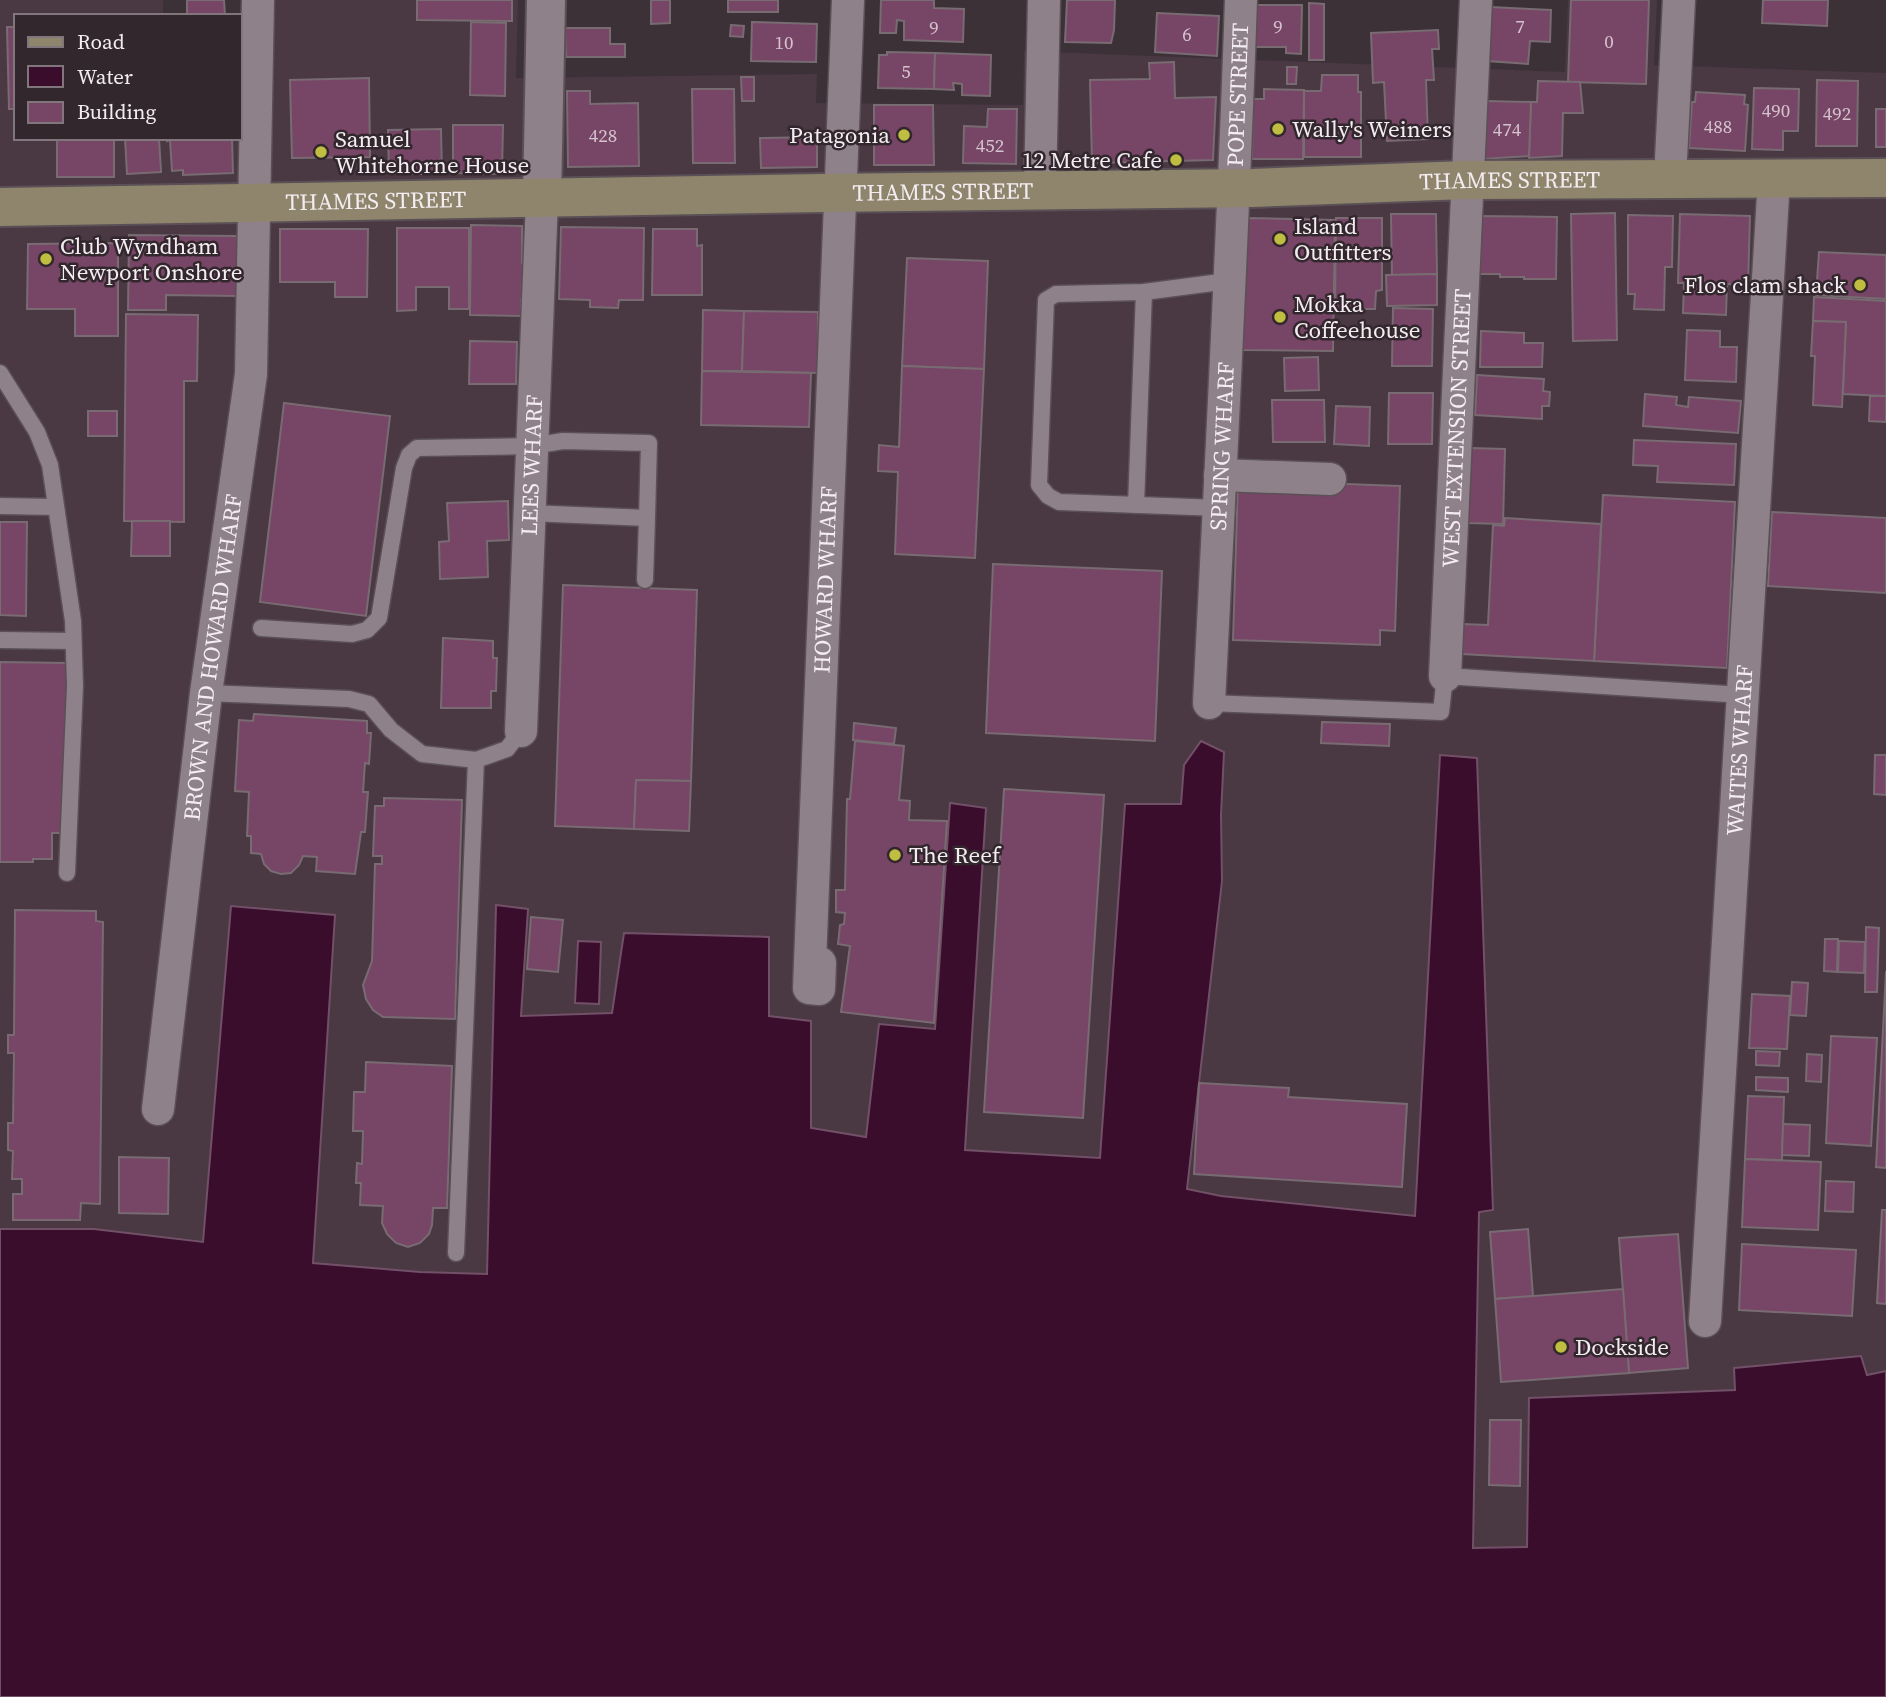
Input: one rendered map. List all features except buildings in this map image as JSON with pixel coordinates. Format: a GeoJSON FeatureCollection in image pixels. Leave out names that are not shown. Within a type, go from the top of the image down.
{"type":"FeatureCollection","features":[{"type":"Feature","properties":{"kind":"main road","name":"THAMES STREET"},"geometry":{"type":"LineString","coordinates":[[0,207],[1235,188],[1466,180],[1886,178]]}},
{"type":"Feature","properties":{"kind":"street","name":"BROWN AND HOWARD WHARF"},"geometry":{"type":"LineString","coordinates":[[158,1109],[206,693],[251,374],[258,0]]}},
{"type":"Feature","properties":{"kind":"street"},"geometry":{"type":"LineString","coordinates":[[541,199],[546,0]]}},
{"type":"Feature","properties":{"kind":"street","name":"HOWARD WHARF"},"geometry":{"type":"LineString","coordinates":[[810,966],[848,0]]}},
{"type":"Feature","properties":{"kind":"street"},"geometry":{"type":"LineString","coordinates":[[1040,190],[1044,0]]}},
{"type":"Feature","properties":{"kind":"street","name":"POPE STREET"},"geometry":{"type":"LineString","coordinates":[[1235,188],[1241,0]]}},
{"type":"Feature","properties":{"kind":"street","name":"WEST EXTENSION STREET"},"geometry":{"type":"LineString","coordinates":[[1445,676],[1476,0]]}},
{"type":"Feature","properties":{"kind":"street"},"geometry":{"type":"LineString","coordinates":[[1670,179],[1679,0]]}},
{"type":"Feature","properties":{"kind":"street","name":"WAITES WHARF"},"geometry":{"type":"LineString","coordinates":[[1705,1321],[1774,179]]}},
{"type":"Feature","properties":{"kind":"street","name":"SPRING WHARF"},"geometry":{"type":"LineString","coordinates":[[1209,703],[1228,281],[1235,188]]}},
{"type":"Feature","properties":{"kind":"street","name":"LEES WHARF"},"geometry":{"type":"LineString","coordinates":[[521,732],[541,199]]}},
{"type":"Feature","properties":{"kind":"street"},"geometry":{"type":"LineString","coordinates":[[1220,475],[1329,479]]}},
{"type":"Feature","properties":{"kind":"lane"},"geometry":{"type":"LineString","coordinates":[[1219,508],[1059,502],[1048,496],[1039,485],[1046,300],[1056,294],[1144,292],[1228,281]]}},
{"type":"Feature","properties":{"kind":"lane"},"geometry":{"type":"LineString","coordinates":[[1136,505],[1144,292]]}},
{"type":"Feature","properties":{"kind":"lane"},"geometry":{"type":"LineString","coordinates":[[0,373],[37,432],[50,465],[73,621],[75,686],[67,873]]}},
{"type":"Feature","properties":{"kind":"lane"},"geometry":{"type":"LineString","coordinates":[[261,628],[352,634],[368,629],[379,618],[404,468],[409,455],[417,448],[531,446],[563,441],[649,443],[645,580]]}},
{"type":"Feature","properties":{"kind":"lane"},"geometry":{"type":"LineString","coordinates":[[0,506],[56,507]]}},
{"type":"Feature","properties":{"kind":"lane"},"geometry":{"type":"LineString","coordinates":[[529,513],[647,518]]}},
{"type":"Feature","properties":{"kind":"lane"},"geometry":{"type":"LineString","coordinates":[[0,640],[73,641]]}},
{"type":"Feature","properties":{"kind":"lane"},"geometry":{"type":"LineString","coordinates":[[1209,703],[1441,712],[1445,676],[1743,695]]}},
{"type":"Feature","properties":{"kind":"lane"},"geometry":{"type":"LineString","coordinates":[[206,693],[349,699],[369,704],[391,730],[422,754],[477,760],[507,749],[521,732]]}},
{"type":"Feature","properties":{"kind":"lane"},"geometry":{"type":"LineString","coordinates":[[456,1254],[477,760]]}},
{"type":"Feature","properties":{"kind":"shaded area"},"geometry":{"type":"Polygon","coordinates":[[[0,0],[163,0],[163,14],[14,14],[14,140],[242,140],[243,0],[518,0],[516,78],[817,74],[816,103],[1023,105],[1024,51],[1565,72],[1568,0],[1657,0],[1654,65],[1886,73],[1886,1371],[1867,1375],[1861,1356],[1734,1368],[1735,1390],[1527,1547],[1473,1548],[1479,1211],[1493,1210],[1477,758],[1441,755],[1415,1217],[1221,1196],[1187,1189],[1222,881],[1224,752],[1184,765],[1181,804],[1125,804],[1100,1158],[965,1150],[986,808],[950,803],[935,1030],[879,1024],[867,1137],[811,1129],[811,1021],[769,1017],[769,937],[624,933],[612,1013],[521,1016],[528,910],[496,906],[488,1274],[420,1272],[312,1263],[335,916],[231,906],[203,1242],[94,1229],[0,1229],[0,0]]]}},
{"type":"Feature","properties":{"kind":"water"},"geometry":{"type":"Polygon","coordinates":[[[1201,741],[1224,752],[1222,881],[1187,1189],[1221,1196],[1415,1216],[1440,755],[1477,758],[1493,1210],[1479,1212],[1473,1548],[1527,1547],[1529,1398],[1735,1390],[1734,1368],[1861,1356],[1867,1375],[1886,1371],[1886,1697],[0,1697],[0,1229],[94,1229],[203,1242],[231,906],[335,915],[313,1263],[420,1272],[487,1274],[496,905],[528,909],[521,1016],[612,1013],[624,933],[769,937],[769,1016],[811,1021],[811,1128],[866,1137],[879,1024],[935,1029],[950,803],[986,808],[965,1150],[1100,1158],[1125,804],[1181,804],[1184,765],[1201,741]]]}},
{"type":"Feature","properties":{"kind":"water"},"geometry":{"type":"Polygon","coordinates":[[[578,941],[601,942],[599,1004],[575,1003],[578,941]]]}},
{"type":"Feature","properties":{"kind":"place","name":"Wally's Weiners"},"geometry":{"type":"Point","coordinates":[1278,129]}},
{"type":"Feature","properties":{"kind":"place","name":"Patagonia"},"geometry":{"type":"Point","coordinates":[904,135]}},
{"type":"Feature","properties":{"kind":"place","name":"Samuel Whitehorne House"},"geometry":{"type":"Point","coordinates":[321,152]}},
{"type":"Feature","properties":{"kind":"place","name":"12 Metre Cafe"},"geometry":{"type":"Point","coordinates":[1176,160]}},
{"type":"Feature","properties":{"kind":"place","name":"Island Outfitters"},"geometry":{"type":"Point","coordinates":[1280,239]}},
{"type":"Feature","properties":{"kind":"place","name":"Club Wyndham Newport Onshore"},"geometry":{"type":"Point","coordinates":[46,259]}},
{"type":"Feature","properties":{"kind":"place","name":"Flos clam shack"},"geometry":{"type":"Point","coordinates":[1860,285]}},
{"type":"Feature","properties":{"kind":"place","name":"Mokka Coffeehouse"},"geometry":{"type":"Point","coordinates":[1280,317]}},
{"type":"Feature","properties":{"kind":"place","name":"The Reef"},"geometry":{"type":"Point","coordinates":[895,855]}},
{"type":"Feature","properties":{"kind":"place","name":"Dockside"},"geometry":{"type":"Point","coordinates":[1561,1347]}}]}
